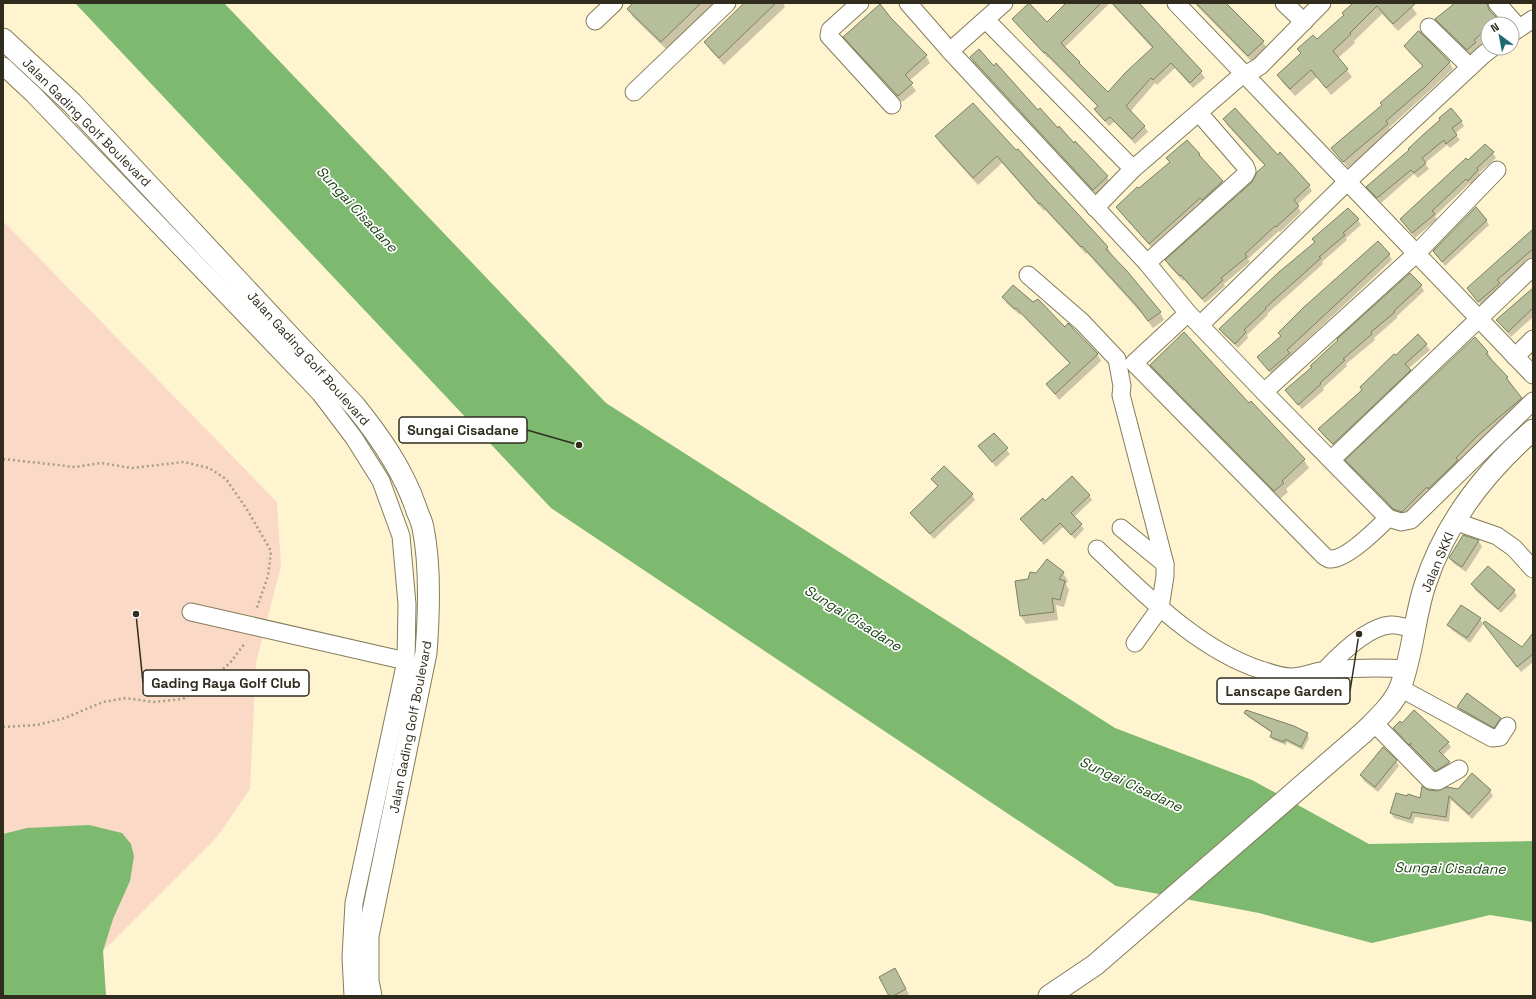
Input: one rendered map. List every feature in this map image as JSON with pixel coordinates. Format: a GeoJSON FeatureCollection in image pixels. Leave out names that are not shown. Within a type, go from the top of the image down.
{"type":"FeatureCollection","features":[{"type":"Feature","properties":{"kind":"main road","name":"Jalan Gading Golf Boulevard"},"geometry":{"type":"LineString","coordinates":[[3,39],[72,103],[355,406],[375,431],[410,490],[423,528],[430,610],[427,646],[368,936],[368,981],[371,996]]}},
{"type":"Feature","properties":{"kind":"main road","name":"Jalan SKKI"},"geometry":{"type":"LineString","coordinates":[[1049,996],[1095,965],[1369,728],[1388,707],[1402,679],[1425,585],[1440,548],[1454,521],[1473,493],[1493,469],[1516,444],[1533,430]]}},
{"type":"Feature","properties":{"kind":"street"},"geometry":{"type":"LineString","coordinates":[[595,21],[614,3]]}},
{"type":"Feature","properties":{"kind":"street"},"geometry":{"type":"LineString","coordinates":[[634,92],[727,3]]}},
{"type":"Feature","properties":{"kind":"street"},"geometry":{"type":"LineString","coordinates":[[860,3],[830,30],[829,36],[892,105]]}},
{"type":"Feature","properties":{"kind":"street"},"geometry":{"type":"LineString","coordinates":[[908,3],[950,52],[1148,264],[1200,325],[1388,518],[1401,522],[1411,520],[1533,401]]}},
{"type":"Feature","properties":{"kind":"street"},"geometry":{"type":"LineString","coordinates":[[950,52],[1004,3]]}},
{"type":"Feature","properties":{"kind":"street"},"geometry":{"type":"LineString","coordinates":[[1176,3],[1533,375]]}},
{"type":"Feature","properties":{"kind":"street"},"geometry":{"type":"LineString","coordinates":[[1284,3],[1304,22]]}},
{"type":"Feature","properties":{"kind":"street"},"geometry":{"type":"LineString","coordinates":[[1095,208],[1133,169],[1243,74],[1260,66],[1322,3]]}},
{"type":"Feature","properties":{"kind":"street"},"geometry":{"type":"LineString","coordinates":[[1497,3],[1521,26]]}},
{"type":"Feature","properties":{"kind":"street"},"geometry":{"type":"LineString","coordinates":[[986,20],[1133,169]]}},
{"type":"Feature","properties":{"kind":"street"},"geometry":{"type":"LineString","coordinates":[[1429,27],[1470,66]]}},
{"type":"Feature","properties":{"kind":"street"},"geometry":{"type":"LineString","coordinates":[[1200,325],[1347,182],[1482,56]]}},
{"type":"Feature","properties":{"kind":"street","name":"Jalan Gading Golf Boulevard"},"geometry":{"type":"LineString","coordinates":[[3,66],[33,94],[320,393],[354,438],[381,481],[401,536],[407,604],[406,662],[354,903],[351,957],[353,996]]}},
{"type":"Feature","properties":{"kind":"street"},"geometry":{"type":"LineString","coordinates":[[1148,264],[1245,175],[1247,171],[1245,166],[1198,113]]}},
{"type":"Feature","properties":{"kind":"street"},"geometry":{"type":"LineString","coordinates":[[1264,392],[1416,254],[1497,170]]}},
{"type":"Feature","properties":{"kind":"street"},"geometry":{"type":"LineString","coordinates":[[1331,460],[1533,267]]}},
{"type":"Feature","properties":{"kind":"street"},"geometry":{"type":"LineString","coordinates":[[1028,275],[1082,322],[1117,359],[1122,386],[1121,395],[1165,564],[1165,576],[1160,608],[1135,642]]}},
{"type":"Feature","properties":{"kind":"street"},"geometry":{"type":"LineString","coordinates":[[1188,312],[1134,363],[1324,556],[1330,559],[1338,558],[1362,543],[1388,518]]}},
{"type":"Feature","properties":{"kind":"street"},"geometry":{"type":"LineString","coordinates":[[1515,357],[1533,339]]}},
{"type":"Feature","properties":{"kind":"street"},"geometry":{"type":"LineString","coordinates":[[1454,521],[1497,536],[1531,562]]}},
{"type":"Feature","properties":{"kind":"street"},"geometry":{"type":"LineString","coordinates":[[1121,528],[1165,564]]}},
{"type":"Feature","properties":{"kind":"street"},"geometry":{"type":"LineString","coordinates":[[1097,548],[1160,608],[1227,655],[1253,667],[1275,675],[1291,677],[1324,670],[1375,667],[1402,679],[1492,738],[1500,737],[1507,726]]}},
{"type":"Feature","properties":{"kind":"street"},"geometry":{"type":"LineString","coordinates":[[191,612],[406,662]]}},
{"type":"Feature","properties":{"kind":"street"},"geometry":{"type":"LineString","coordinates":[[1324,670],[1343,651],[1362,637],[1377,629],[1389,625],[1415,630]]}},
{"type":"Feature","properties":{"kind":"street"},"geometry":{"type":"LineString","coordinates":[[1369,728],[1430,780],[1438,781],[1459,769]]}},
{"type":"Feature","properties":{"kind":"path"},"geometry":{"type":"LineString","coordinates":[[3,459],[76,467],[101,464],[132,468],[184,462],[209,468],[226,479],[248,511],[271,551],[268,576],[256,610]]}},
{"type":"Feature","properties":{"kind":"path"},"geometry":{"type":"LineString","coordinates":[[3,727],[37,725],[65,718],[103,702],[126,698],[153,702],[183,699],[206,683],[230,663],[245,643]]}},
{"type":"Feature","properties":{"kind":"shaded area"},"geometry":{"type":"Polygon","coordinates":[[[3,221],[277,502],[281,566],[256,663],[250,789],[217,837],[103,951],[106,996],[3,996],[3,221]]]}},
{"type":"Feature","properties":{"kind":"water"},"geometry":{"type":"Polygon","coordinates":[[[75,3],[224,3],[606,403],[1115,728],[1252,780],[1369,844],[1533,841],[1533,922],[1490,915],[1372,943],[1259,913],[1116,886],[551,508],[75,3]]]}},
{"type":"Feature","properties":{"kind":"water"},"geometry":{"type":"Polygon","coordinates":[[[89,825],[122,833],[131,844],[134,856],[130,881],[113,919],[103,951],[106,996],[3,996],[3,834],[27,828],[89,825]]]}},
{"type":"Feature","properties":{"kind":"building"},"geometry":{"type":"Polygon","coordinates":[[[633,3],[701,3],[661,42],[627,9],[633,3]]]}},
{"type":"Feature","properties":{"kind":"building"},"geometry":{"type":"Polygon","coordinates":[[[744,3],[776,3],[719,58],[704,42],[744,3]]]}},
{"type":"Feature","properties":{"kind":"building"},"geometry":{"type":"Polygon","coordinates":[[[1029,3],[1047,22],[1066,3],[1101,3],[1061,43],[1108,92],[1125,73],[1153,47],[1112,3],[1139,3],[1202,71],[1190,83],[1171,63],[1153,80],[1151,78],[1126,106],[1145,126],[1132,139],[1110,117],[1105,121],[1094,109],[1098,106],[1012,19],[1029,3]]]}},
{"type":"Feature","properties":{"kind":"building"},"geometry":{"type":"Polygon","coordinates":[[[1196,3],[1226,3],[1264,41],[1248,56],[1196,3]]]}},
{"type":"Feature","properties":{"kind":"building"},"geometry":{"type":"Polygon","coordinates":[[[1353,3],[1416,3],[1393,24],[1377,6],[1333,51],[1348,69],[1326,88],[1311,70],[1290,89],[1277,75],[1301,53],[1297,49],[1313,35],[1317,39],[1344,15],[1342,13],[1353,3]]]}},
{"type":"Feature","properties":{"kind":"building"},"geometry":{"type":"Polygon","coordinates":[[[1455,3],[1487,3],[1489,10],[1495,16],[1480,16],[1480,35],[1474,40],[1476,42],[1467,50],[1435,19],[1455,3]]]}},
{"type":"Feature","properties":{"kind":"building"},"geometry":{"type":"Polygon","coordinates":[[[880,4],[891,18],[927,55],[905,75],[913,83],[898,96],[843,37],[880,4]]]}},
{"type":"Feature","properties":{"kind":"building"},"geometry":{"type":"Polygon","coordinates":[[[1418,31],[1450,62],[1424,88],[1386,121],[1388,124],[1343,162],[1331,148],[1382,105],[1380,103],[1423,66],[1404,46],[1418,31]]]}},
{"type":"Feature","properties":{"kind":"building"},"geometry":{"type":"Polygon","coordinates":[[[979,49],[994,66],[996,63],[1038,110],[1040,108],[1074,143],[1075,141],[1108,176],[1093,190],[970,57],[979,49]]]}},
{"type":"Feature","properties":{"kind":"building"},"geometry":{"type":"Polygon","coordinates":[[[973,103],[1016,150],[1018,149],[1100,238],[1108,247],[1106,249],[1127,271],[1161,312],[1148,321],[1137,306],[1082,246],[1081,247],[1040,203],[1039,204],[997,156],[973,178],[935,136],[973,103]]]}},
{"type":"Feature","properties":{"kind":"building"},"geometry":{"type":"Polygon","coordinates":[[[1235,108],[1278,155],[1280,152],[1310,185],[1294,200],[1299,206],[1245,254],[1247,257],[1221,278],[1223,280],[1202,299],[1181,275],[1180,276],[1165,260],[1252,182],[1257,172],[1265,165],[1223,119],[1235,108]]]}},
{"type":"Feature","properties":{"kind":"building"},"geometry":{"type":"Polygon","coordinates":[[[1451,108],[1462,121],[1452,128],[1457,135],[1446,144],[1444,140],[1422,158],[1426,163],[1414,173],[1411,170],[1377,198],[1366,187],[1409,150],[1408,149],[1451,108]]]}},
{"type":"Feature","properties":{"kind":"building"},"geometry":{"type":"Polygon","coordinates":[[[1187,140],[1223,181],[1202,200],[1200,198],[1149,244],[1116,207],[1137,187],[1139,188],[1170,162],[1166,158],[1187,140]]]}},
{"type":"Feature","properties":{"kind":"building"},"geometry":{"type":"Polygon","coordinates":[[[1485,144],[1494,152],[1477,168],[1478,170],[1468,181],[1466,179],[1432,211],[1435,214],[1412,233],[1400,219],[1466,158],[1468,160],[1485,144]]]}},
{"type":"Feature","properties":{"kind":"building"},"geometry":{"type":"Polygon","coordinates":[[[1476,207],[1487,220],[1442,262],[1433,251],[1476,207]]]}},
{"type":"Feature","properties":{"kind":"building"},"geometry":{"type":"Polygon","coordinates":[[[1348,208],[1359,219],[1343,233],[1345,235],[1319,257],[1321,258],[1265,308],[1266,309],[1244,330],[1246,332],[1235,344],[1219,329],[1279,272],[1315,242],[1312,239],[1348,208]]]}},
{"type":"Feature","properties":{"kind":"building"},"geometry":{"type":"Polygon","coordinates":[[[1533,229],[1533,249],[1497,280],[1500,283],[1478,302],[1467,288],[1533,229]]]}},
{"type":"Feature","properties":{"kind":"building"},"geometry":{"type":"Polygon","coordinates":[[[1378,241],[1390,254],[1287,350],[1290,353],[1269,371],[1257,357],[1281,336],[1278,333],[1304,307],[1378,241]]]}},
{"type":"Feature","properties":{"kind":"building"},"geometry":{"type":"Polygon","coordinates":[[[1410,273],[1422,285],[1394,311],[1395,312],[1371,332],[1372,334],[1343,359],[1345,360],[1298,405],[1285,390],[1312,367],[1310,366],[1338,340],[1337,339],[1410,273]]]}},
{"type":"Feature","properties":{"kind":"building"},"geometry":{"type":"Polygon","coordinates":[[[1013,285],[1033,302],[1038,299],[1065,327],[1068,323],[1098,354],[1055,394],[1046,384],[1070,363],[1016,308],[1015,309],[1002,297],[1013,285]]]}},
{"type":"Feature","properties":{"kind":"building"},"geometry":{"type":"Polygon","coordinates":[[[1533,288],[1533,308],[1508,332],[1496,320],[1533,288]]]}},
{"type":"Feature","properties":{"kind":"building"},"geometry":{"type":"Polygon","coordinates":[[[1184,332],[1249,403],[1251,401],[1305,459],[1282,481],[1284,483],[1274,491],[1150,365],[1184,332]]]}},
{"type":"Feature","properties":{"kind":"building"},"geometry":{"type":"Polygon","coordinates":[[[1418,334],[1427,344],[1405,364],[1411,370],[1333,444],[1318,429],[1362,390],[1360,387],[1394,354],[1396,355],[1418,334]]]}},
{"type":"Feature","properties":{"kind":"building"},"geometry":{"type":"Polygon","coordinates":[[[1475,337],[1488,352],[1486,354],[1508,377],[1506,378],[1522,398],[1477,436],[1456,458],[1458,460],[1428,489],[1427,487],[1402,512],[1393,509],[1345,460],[1475,337]]]}},
{"type":"Feature","properties":{"kind":"building"},"geometry":{"type":"Polygon","coordinates":[[[994,433],[1008,448],[992,462],[978,446],[994,433]]]}},
{"type":"Feature","properties":{"kind":"building"},"geometry":{"type":"Polygon","coordinates":[[[944,466],[973,494],[930,534],[910,513],[938,486],[931,479],[944,466]]]}},
{"type":"Feature","properties":{"kind":"building"},"geometry":{"type":"Polygon","coordinates":[[[1072,476],[1090,495],[1071,513],[1082,524],[1071,535],[1060,523],[1041,541],[1020,519],[1043,498],[1045,501],[1072,476]]]}},
{"type":"Feature","properties":{"kind":"building"},"geometry":{"type":"Polygon","coordinates":[[[1463,535],[1479,540],[1462,567],[1449,558],[1463,535]]]}},
{"type":"Feature","properties":{"kind":"building"},"geometry":{"type":"Polygon","coordinates":[[[1047,559],[1064,572],[1059,579],[1065,581],[1060,600],[1052,598],[1054,612],[1020,616],[1015,581],[1028,579],[1030,572],[1036,573],[1047,559]]]}},
{"type":"Feature","properties":{"kind":"building"},"geometry":{"type":"Polygon","coordinates":[[[1488,566],[1515,590],[1498,609],[1471,584],[1488,566]]]}},
{"type":"Feature","properties":{"kind":"building"},"geometry":{"type":"Polygon","coordinates":[[[1461,605],[1481,618],[1467,638],[1447,625],[1461,605]]]}},
{"type":"Feature","properties":{"kind":"building"},"geometry":{"type":"Polygon","coordinates":[[[1485,621],[1522,647],[1533,633],[1533,654],[1517,667],[1483,623],[1485,621]]]}},
{"type":"Feature","properties":{"kind":"building"},"geometry":{"type":"Polygon","coordinates":[[[1467,693],[1501,718],[1494,728],[1457,707],[1467,693]]]}},
{"type":"Feature","properties":{"kind":"building"},"geometry":{"type":"Polygon","coordinates":[[[1246,710],[1294,726],[1308,733],[1301,747],[1285,739],[1284,742],[1270,737],[1272,732],[1244,713],[1246,710]]]}},
{"type":"Feature","properties":{"kind":"building"},"geometry":{"type":"Polygon","coordinates":[[[1414,710],[1449,742],[1439,751],[1450,762],[1436,771],[1410,745],[1411,743],[1409,745],[1393,728],[1400,721],[1402,723],[1414,710]]]}},
{"type":"Feature","properties":{"kind":"building"},"geometry":{"type":"Polygon","coordinates":[[[1383,747],[1397,760],[1375,787],[1360,775],[1383,747]]]}},
{"type":"Feature","properties":{"kind":"building"},"geometry":{"type":"Polygon","coordinates":[[[1472,773],[1491,790],[1469,814],[1449,796],[1446,817],[1412,812],[1410,819],[1390,813],[1396,793],[1407,796],[1408,794],[1420,798],[1422,786],[1428,790],[1437,791],[1447,787],[1458,789],[1472,773]]]}},
{"type":"Feature","properties":{"kind":"building"},"geometry":{"type":"Polygon","coordinates":[[[895,968],[906,989],[893,996],[889,996],[879,977],[895,968]]]}},
{"type":"Feature","properties":{"kind":"place","name":"Sungai Cisadane"},"geometry":{"type":"Point","coordinates":[579,445]}},
{"type":"Feature","properties":{"kind":"place","name":"Gading Raya Golf Club"},"geometry":{"type":"Point","coordinates":[136,614]}},
{"type":"Feature","properties":{"kind":"place","name":"Lanscape Garden"},"geometry":{"type":"Point","coordinates":[1359,634]}}]}
